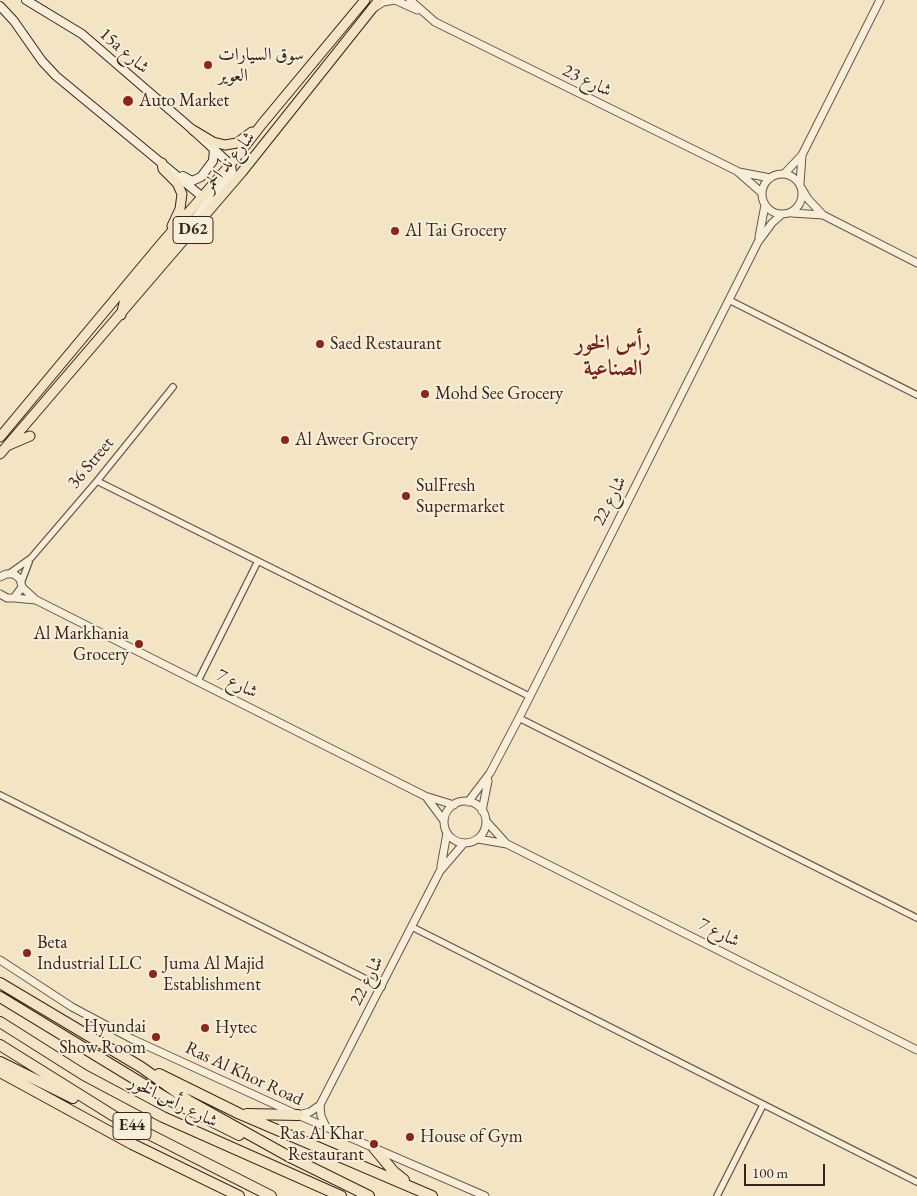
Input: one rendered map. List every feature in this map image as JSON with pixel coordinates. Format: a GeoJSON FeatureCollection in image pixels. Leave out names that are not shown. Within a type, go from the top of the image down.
{"type":"FeatureCollection","features":[{"type":"Feature","properties":{"kind":"highway"},"geometry":{"type":"LineString","coordinates":[[0,983],[141,1067],[189,1101],[288,1156],[368,1196]]}},
{"type":"Feature","properties":{"kind":"highway"},"geometry":{"type":"LineString","coordinates":[[0,997],[188,1110],[222,1128],[288,1156]]}},
{"type":"Feature","properties":{"kind":"highway","name":"شارع رأس الخور"},"geometry":{"type":"LineString","coordinates":[[0,1022],[67,1065],[149,1110],[341,1196]]}},
{"type":"Feature","properties":{"kind":"highway","name":"E44"},"geometry":{"type":"LineString","coordinates":[[0,1045],[117,1118],[271,1196]]}},
{"type":"Feature","properties":{"kind":"highway"},"geometry":{"type":"LineString","coordinates":[[0,1062],[117,1118]]}},
{"type":"Feature","properties":{"kind":"highway"},"geometry":{"type":"LineString","coordinates":[[141,1067],[240,1114],[432,1196]]}},
{"type":"Feature","properties":{"kind":"highway"},"geometry":{"type":"LineString","coordinates":[[0,1072],[119,1138],[239,1196]]}},
{"type":"Feature","properties":{"kind":"highway"},"geometry":{"type":"LineString","coordinates":[[240,1114],[298,1115]]}},
{"type":"Feature","properties":{"kind":"highway"},"geometry":{"type":"LineString","coordinates":[[374,1148],[397,1175],[436,1196]]}},
{"type":"Feature","properties":{"kind":"main road","name":"15a شارع"},"geometry":{"type":"LineString","coordinates":[[26,0],[74,28],[230,164]]}},
{"type":"Feature","properties":{"kind":"main road","name":"شارع ند الحمر"},"geometry":{"type":"LineString","coordinates":[[0,454],[161,268],[209,200],[230,164],[366,0]]}},
{"type":"Feature","properties":{"kind":"main road","name":"شارع ند الحمر"},"geometry":{"type":"LineString","coordinates":[[0,437],[191,210],[209,200],[242,172],[379,0]]}},
{"type":"Feature","properties":{"kind":"main road"},"geometry":{"type":"LineString","coordinates":[[0,6],[14,21],[42,61],[56,76],[89,105],[209,200]]}},
{"type":"Feature","properties":{"kind":"main road"},"geometry":{"type":"LineString","coordinates":[[366,28],[368,14]]}},
{"type":"Feature","properties":{"kind":"main road"},"geometry":{"type":"LineString","coordinates":[[328,76],[329,64]]}},
{"type":"Feature","properties":{"kind":"main road"},"geometry":{"type":"LineString","coordinates":[[242,172],[236,172],[234,164],[280,110],[288,93]]}},
{"type":"Feature","properties":{"kind":"main road"},"geometry":{"type":"LineString","coordinates":[[193,130],[216,143],[228,145],[240,141],[262,124]]}},
{"type":"Feature","properties":{"kind":"main road"},"geometry":{"type":"LineString","coordinates":[[162,163],[187,179],[196,180],[205,174],[214,161],[214,149]]}},
{"type":"Feature","properties":{"kind":"main road"},"geometry":{"type":"LineString","coordinates":[[161,244],[178,214],[182,199],[180,186],[165,171],[162,163]]}},
{"type":"Feature","properties":{"kind":"main road"},"geometry":{"type":"LineString","coordinates":[[120,316],[125,298],[194,214],[191,210]]}},
{"type":"Feature","properties":{"kind":"main road"},"geometry":{"type":"LineString","coordinates":[[7,446],[30,436]]}},
{"type":"Feature","properties":{"kind":"street","name":"شارع 23"},"geometry":{"type":"LineString","coordinates":[[368,14],[383,2],[395,0],[427,14]]}},
{"type":"Feature","properties":{"kind":"street","name":"شارع 23"},"geometry":{"type":"LineString","coordinates":[[410,0],[435,22],[736,171],[762,193]]}},
{"type":"Feature","properties":{"kind":"street"},"geometry":{"type":"LineString","coordinates":[[823,215],[775,214],[765,206],[762,193],[766,182],[770,178],[784,174],[802,155],[880,0]]}},
{"type":"Feature","properties":{"kind":"street"},"geometry":{"type":"LineString","coordinates":[[792,213],[799,207],[802,198],[802,155]]}},
{"type":"Feature","properties":{"kind":"street","name":"شارع 23"},"geometry":{"type":"LineString","coordinates":[[736,171],[770,178]]}},
{"type":"Feature","properties":{"kind":"street"},"geometry":{"type":"LineString","coordinates":[[784,174],[796,179],[808,199],[823,215],[917,262]]}},
{"type":"Feature","properties":{"kind":"street","name":"شارع 22"},"geometry":{"type":"LineString","coordinates":[[758,242],[765,206]]}},
{"type":"Feature","properties":{"kind":"street","name":"شارع 22"},"geometry":{"type":"LineString","coordinates":[[468,802],[490,774],[519,718],[758,242],[781,215]]}},
{"type":"Feature","properties":{"kind":"street"},"geometry":{"type":"LineString","coordinates":[[729,300],[917,395]]}},
{"type":"Feature","properties":{"kind":"street","name":"36 Street"},"geometry":{"type":"LineString","coordinates":[[4,574],[31,558],[173,387]]}},
{"type":"Feature","properties":{"kind":"street"},"geometry":{"type":"LineString","coordinates":[[97,480],[529,696]]}},
{"type":"Feature","properties":{"kind":"street","name":"36 Street"},"geometry":{"type":"LineString","coordinates":[[22,585],[31,558]]}},
{"type":"Feature","properties":{"kind":"street"},"geometry":{"type":"LineString","coordinates":[[198,681],[258,561]]}},
{"type":"Feature","properties":{"kind":"street","name":"شارع 7"},"geometry":{"type":"LineString","coordinates":[[4,574],[17,576],[22,585],[36,600],[425,796],[454,805]]}},
{"type":"Feature","properties":{"kind":"street"},"geometry":{"type":"LineString","coordinates":[[0,602],[11,598],[21,591],[22,585]]}},
{"type":"Feature","properties":{"kind":"street"},"geometry":{"type":"LineString","coordinates":[[0,594],[11,598]]}},
{"type":"Feature","properties":{"kind":"street","name":"شارع 7"},"geometry":{"type":"LineString","coordinates":[[11,598],[36,600]]}},
{"type":"Feature","properties":{"kind":"street"},"geometry":{"type":"LineString","coordinates":[[519,718],[917,918]]}},
{"type":"Feature","properties":{"kind":"street","name":"شارع 22"},"geometry":{"type":"LineString","coordinates":[[482,811],[490,774]]}},
{"type":"Feature","properties":{"kind":"street"},"geometry":{"type":"LineString","coordinates":[[0,795],[382,986]]}},
{"type":"Feature","properties":{"kind":"street"},"geometry":{"type":"LineString","coordinates":[[425,796],[444,821],[447,833],[452,838],[464,843],[478,839],[483,834],[486,821],[482,811],[474,803],[468,802],[454,805],[449,809],[444,821]]}},
{"type":"Feature","properties":{"kind":"street","name":"شارع 7"},"geometry":{"type":"LineString","coordinates":[[486,821],[507,844]]}},
{"type":"Feature","properties":{"kind":"street","name":"شارع 22"},"geometry":{"type":"LineString","coordinates":[[320,1105],[440,871],[447,833]]}},
{"type":"Feature","properties":{"kind":"street","name":"شارع 7"},"geometry":{"type":"LineString","coordinates":[[478,839],[507,844],[917,1050]]}},
{"type":"Feature","properties":{"kind":"street","name":"شارع 22"},"geometry":{"type":"LineString","coordinates":[[440,871],[464,843]]}},
{"type":"Feature","properties":{"kind":"street"},"geometry":{"type":"LineString","coordinates":[[412,927],[917,1182]]}},
{"type":"Feature","properties":{"kind":"street","name":"Ras Al Khor Road"},"geometry":{"type":"LineString","coordinates":[[0,960],[72,1007],[132,1039],[326,1128],[485,1196]]}},
{"type":"Feature","properties":{"kind":"street"},"geometry":{"type":"LineString","coordinates":[[298,1115],[310,1112],[320,1105],[321,1116],[326,1128]]}},
{"type":"Feature","properties":{"kind":"street"},"geometry":{"type":"LineString","coordinates":[[718,1196],[764,1105]]}},
{"type":"Feature","properties":{"kind":"place","name":"سوق السيارات العوير"},"geometry":{"type":"Point","coordinates":[208,65]}},
{"type":"Feature","properties":{"kind":"place","name":"Auto Market"},"geometry":{"type":"Point","coordinates":[128,101]}},
{"type":"Feature","properties":{"kind":"place","name":"Al Tai Grocery"},"geometry":{"type":"Point","coordinates":[395,231]}},
{"type":"Feature","properties":{"kind":"place","name":"Saed Restaurant"},"geometry":{"type":"Point","coordinates":[320,344]}},
{"type":"Feature","properties":{"kind":"place","name":"Mohd See Grocery"},"geometry":{"type":"Point","coordinates":[425,394]}},
{"type":"Feature","properties":{"kind":"place","name":"Al Aweer Grocery"},"geometry":{"type":"Point","coordinates":[285,440]}},
{"type":"Feature","properties":{"kind":"place","name":"SulFresh Supermarket"},"geometry":{"type":"Point","coordinates":[406,496]}},
{"type":"Feature","properties":{"kind":"place","name":"Al Markhania Grocery"},"geometry":{"type":"Point","coordinates":[139,644]}},
{"type":"Feature","properties":{"kind":"place","name":"Beta Industrial LLC"},"geometry":{"type":"Point","coordinates":[27,953]}},
{"type":"Feature","properties":{"kind":"place","name":"Juma Al Majid Establishment"},"geometry":{"type":"Point","coordinates":[153,974]}},
{"type":"Feature","properties":{"kind":"place","name":"Hytec"},"geometry":{"type":"Point","coordinates":[205,1028]}},
{"type":"Feature","properties":{"kind":"place","name":"Hyundai Show Room"},"geometry":{"type":"Point","coordinates":[156,1037]}},
{"type":"Feature","properties":{"kind":"place","name":"House of Gym"},"geometry":{"type":"Point","coordinates":[410,1137]}},
{"type":"Feature","properties":{"kind":"place","name":"Ras Al Khar Restaurant"},"geometry":{"type":"Point","coordinates":[374,1144]}},
{"type":"Feature","properties":{"kind":"district","name":"رأس الخور الصناعية"},"geometry":{"type":"Point","coordinates":[613,356]}}]}
